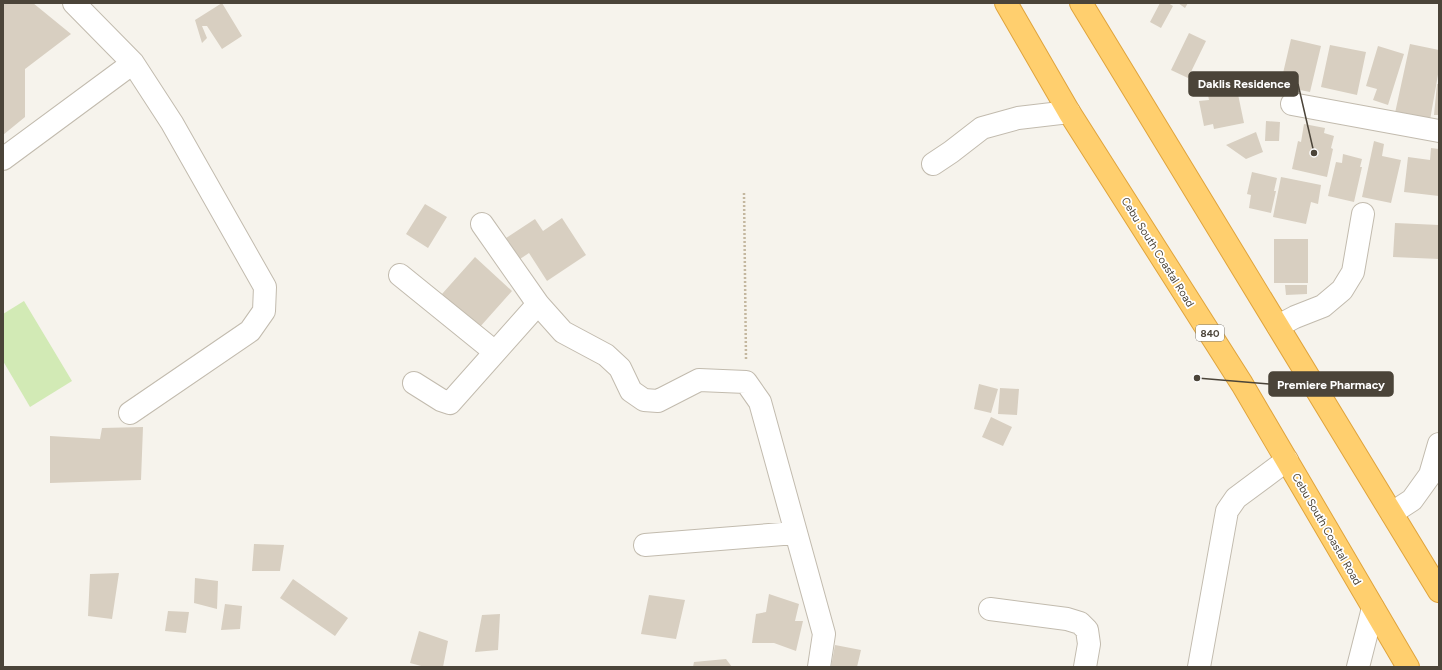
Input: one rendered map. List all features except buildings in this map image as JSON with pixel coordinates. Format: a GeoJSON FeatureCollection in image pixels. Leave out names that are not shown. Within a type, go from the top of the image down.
{"type":"FeatureCollection","features":[{"type":"Feature","properties":{"kind":"highway","name":"Cebu South Coastal Road"},"geometry":{"type":"LineString","coordinates":[[1006,3],[1069,112],[1242,384],[1408,667]]}},
{"type":"Feature","properties":{"kind":"highway"},"geometry":{"type":"LineString","coordinates":[[1081,3],[1392,514],[1433,569],[1439,591]]}},
{"type":"Feature","properties":{"kind":"street"},"geometry":{"type":"LineString","coordinates":[[80,5],[133,63],[172,124],[265,287],[264,311],[250,331],[130,413]]}},
{"type":"Feature","properties":{"kind":"street"},"geometry":{"type":"LineString","coordinates":[[3,159],[133,63]]}},
{"type":"Feature","properties":{"kind":"street"},"geometry":{"type":"LineString","coordinates":[[1292,104],[1439,131]]}},
{"type":"Feature","properties":{"kind":"street"},"geometry":{"type":"LineString","coordinates":[[932,164],[951,152],[982,128],[1018,118],[1069,112]]}},
{"type":"Feature","properties":{"kind":"street"},"geometry":{"type":"LineString","coordinates":[[1278,326],[1295,317],[1323,306],[1342,290],[1353,272],[1363,214]]}},
{"type":"Feature","properties":{"kind":"street"},"geometry":{"type":"LineString","coordinates":[[482,224],[538,304],[563,332],[606,355],[620,368],[631,391],[644,400],[658,401],[699,380],[746,382],[760,402],[824,634],[819,667]]}},
{"type":"Feature","properties":{"kind":"street"},"geometry":{"type":"LineString","coordinates":[[400,275],[495,352]]}},
{"type":"Feature","properties":{"kind":"street"},"geometry":{"type":"LineString","coordinates":[[414,383],[441,400],[450,403],[538,304]]}},
{"type":"Feature","properties":{"kind":"street"},"geometry":{"type":"LineString","coordinates":[[1392,514],[1412,500],[1430,475],[1439,444]]}},
{"type":"Feature","properties":{"kind":"street"},"geometry":{"type":"LineString","coordinates":[[1199,667],[1227,511],[1236,498],[1287,460]]}},
{"type":"Feature","properties":{"kind":"street"},"geometry":{"type":"LineString","coordinates":[[645,545],[795,533]]}},
{"type":"Feature","properties":{"kind":"street"},"geometry":{"type":"LineString","coordinates":[[1358,667],[1373,608]]}},
{"type":"Feature","properties":{"kind":"street"},"geometry":{"type":"LineString","coordinates":[[990,609],[1067,619],[1080,624],[1087,630],[1089,644],[1085,667]]}},
{"type":"Feature","properties":{"kind":"path"},"geometry":{"type":"LineString","coordinates":[[744,193],[746,382]]}},
{"type":"Feature","properties":{"kind":"green space"},"geometry":{"type":"Polygon","coordinates":[[[24,301],[72,381],[30,407],[3,361],[3,314],[24,301]]]}},
{"type":"Feature","properties":{"kind":"place","name":"Daklis Residence"},"geometry":{"type":"Point","coordinates":[1314,153]}},
{"type":"Feature","properties":{"kind":"place","name":"Premiere Pharmacy"},"geometry":{"type":"Point","coordinates":[1197,378]}}]}
